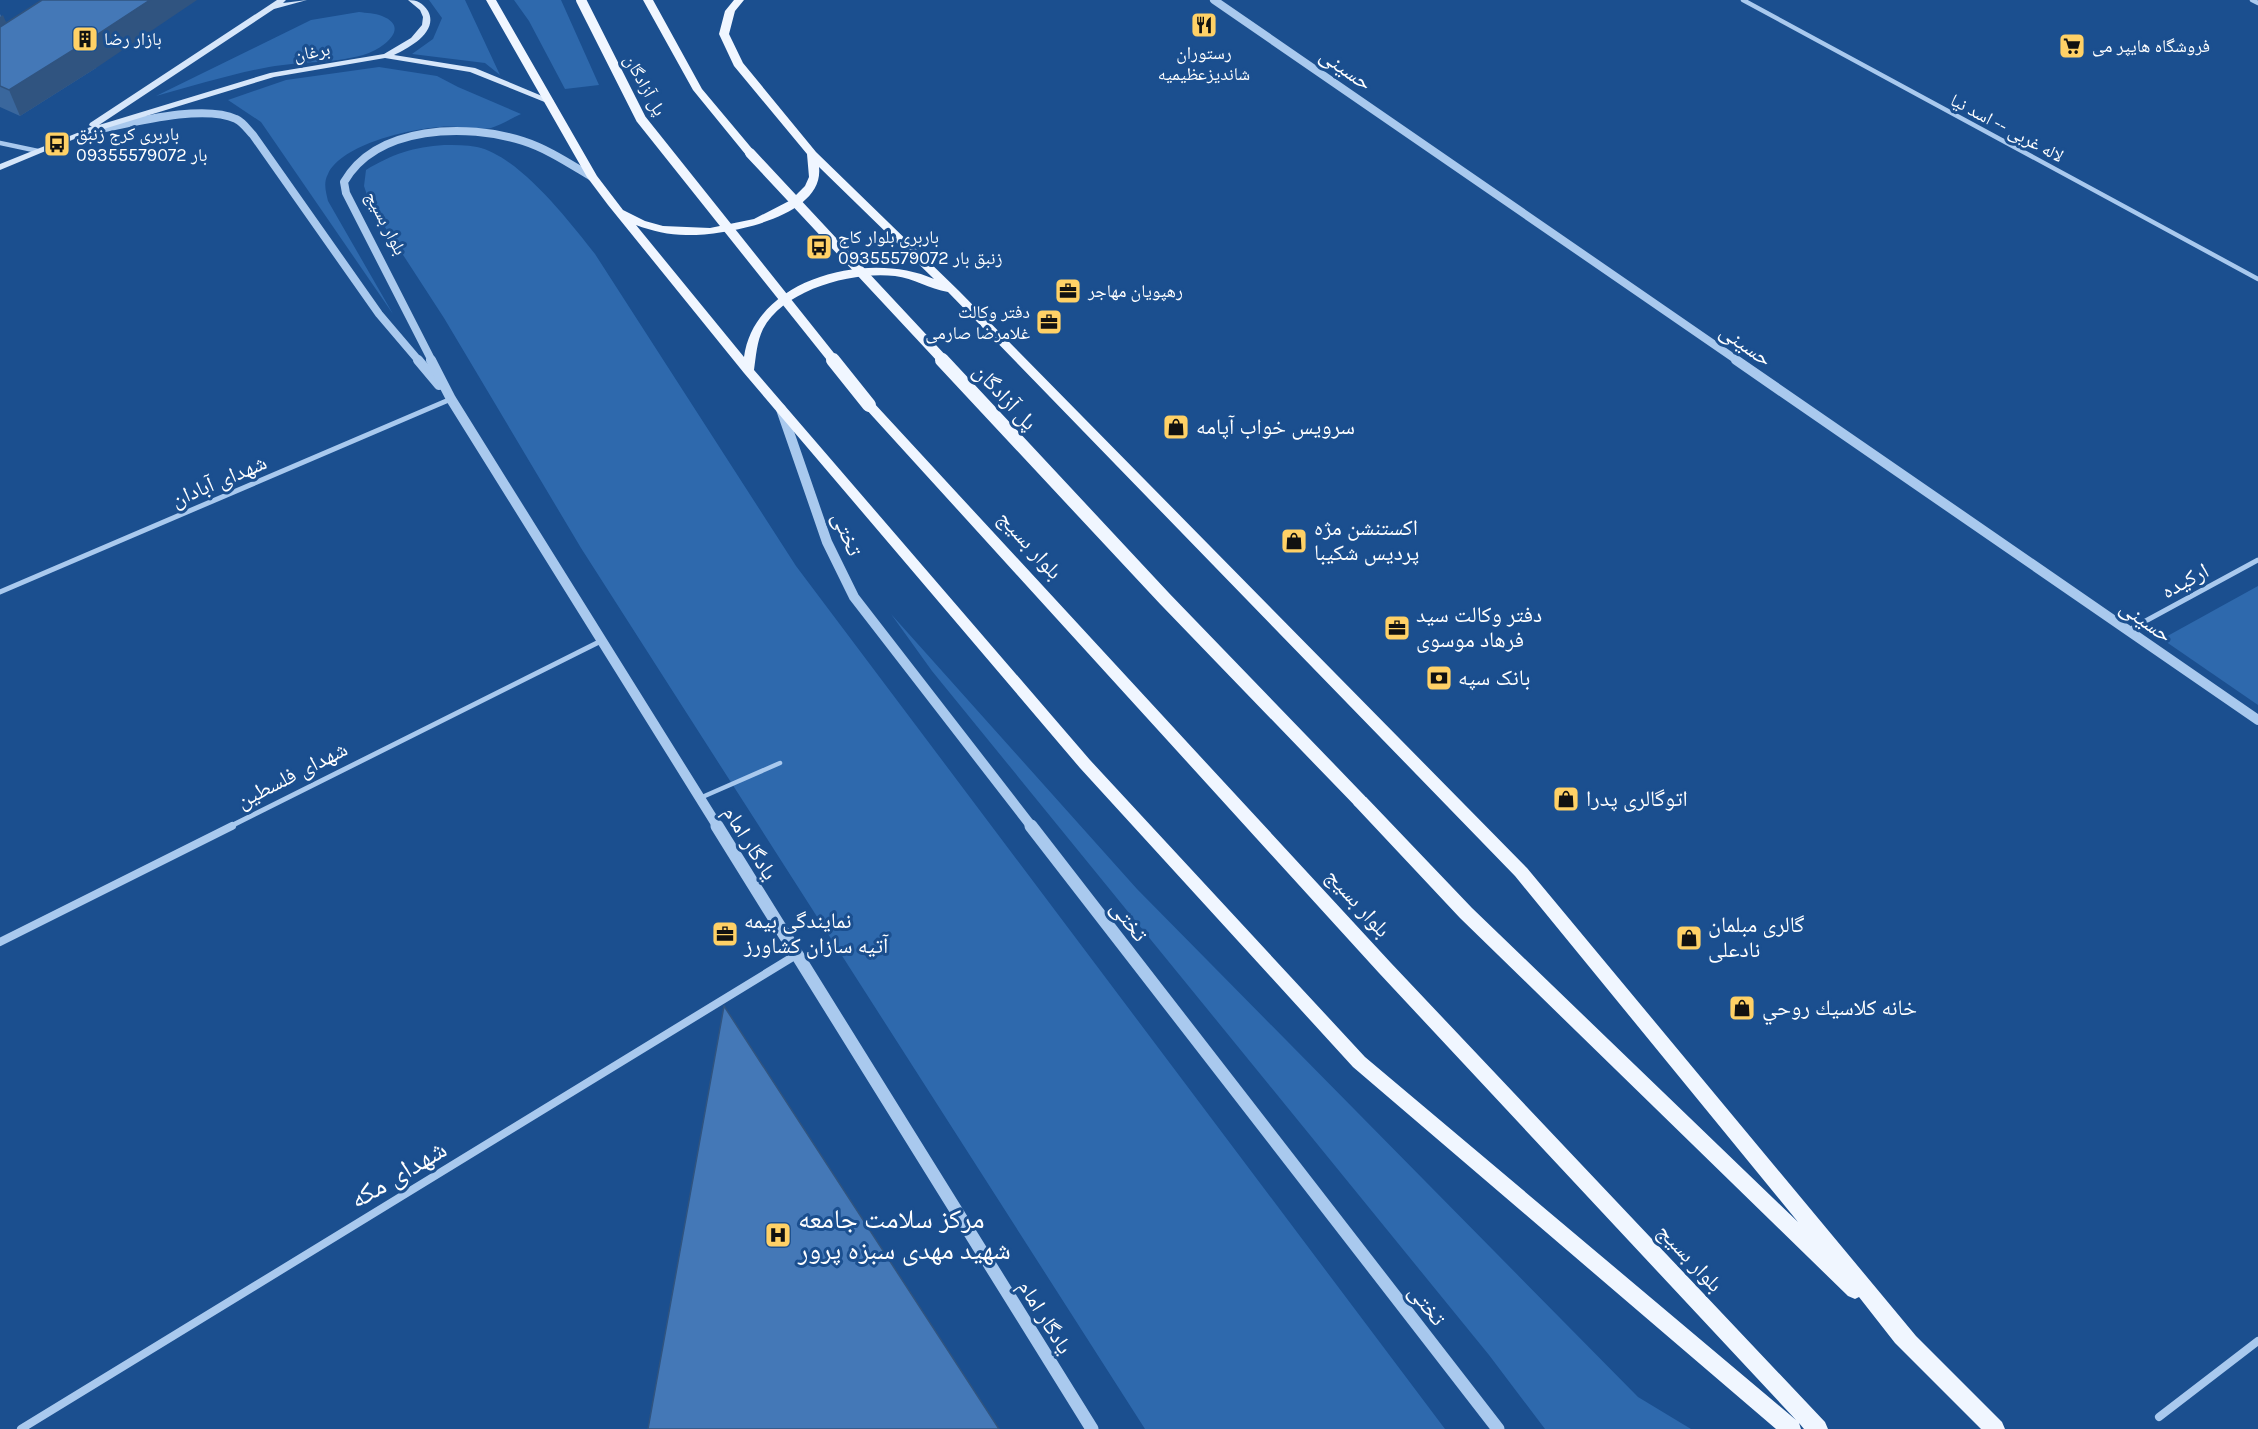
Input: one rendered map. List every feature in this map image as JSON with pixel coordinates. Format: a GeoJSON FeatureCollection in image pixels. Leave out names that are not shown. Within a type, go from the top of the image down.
{"type":"FeatureCollection","features":[{"type":"Feature","properties":{"kind":"main road","name":"برغان"},"geometry":{"type":"LineString","coordinates":[[81,133],[282,0]]}},
{"type":"Feature","properties":{"kind":"main road"},"geometry":{"type":"LineString","coordinates":[[274,7],[303,0]]}},
{"type":"Feature","properties":{"kind":"main road"},"geometry":{"type":"LineString","coordinates":[[384,56],[405,47],[422,33],[426,26],[428,19],[425,12],[412,0]]}},
{"type":"Feature","properties":{"kind":"main road"},"geometry":{"type":"LineString","coordinates":[[491,0],[592,177],[612,203],[781,409],[1085,764],[1359,1062],[1791,1429]]}},
{"type":"Feature","properties":{"kind":"main road","name":"پل آزادگان"},"geometry":{"type":"LineString","coordinates":[[581,0],[641,119],[869,405]]}},
{"type":"Feature","properties":{"kind":"main road","name":"پل آزادگان"},"geometry":{"type":"LineString","coordinates":[[648,0],[698,90],[750,153],[1164,599],[1466,913],[1909,1343]]}},
{"type":"Feature","properties":{"kind":"main road"},"geometry":{"type":"LineString","coordinates":[[739,0],[730,11],[724,34],[759,92],[812,154],[955,293],[1521,872],[1909,1343],[1995,1429]]}},
{"type":"Feature","properties":{"kind":"main road","name":"برغان"},"geometry":{"type":"LineString","coordinates":[[0,167],[81,133],[273,75],[384,56],[472,70],[550,100]]}},
{"type":"Feature","properties":{"kind":"main road"},"geometry":{"type":"LineString","coordinates":[[612,203],[629,217],[655,227],[687,232],[723,230],[756,223],[784,211],[805,195],[814,178],[812,154]]}},
{"type":"Feature","properties":{"kind":"main road"},"geometry":{"type":"LineString","coordinates":[[748,369],[751,346],[758,326],[775,305],[803,288],[837,277],[875,272],[913,275],[955,293]]}},
{"type":"Feature","properties":{"kind":"main road","name":"بلوار بسیج"},"geometry":{"type":"LineString","coordinates":[[869,405],[1384,968],[1818,1429]]}},
{"type":"Feature","properties":{"kind":"street","name":"حسینی"},"geometry":{"type":"LineString","coordinates":[[1214,0],[2258,720]]}},
{"type":"Feature","properties":{"kind":"street","name":"لاله غربی -- اسد نیا"},"geometry":{"type":"LineString","coordinates":[[1743,0],[2258,279]]}},
{"type":"Feature","properties":{"kind":"street"},"geometry":{"type":"LineString","coordinates":[[2252,0],[2258,3]]}},
{"type":"Feature","properties":{"kind":"street"},"geometry":{"type":"LineString","coordinates":[[81,133],[183,114],[212,114],[236,119],[254,135],[380,314],[451,399]]}},
{"type":"Feature","properties":{"kind":"street","name":"بلوار بسیج"},"geometry":{"type":"LineString","coordinates":[[451,399],[346,193],[344,182],[350,170],[370,152],[403,140],[438,134],[494,134],[525,142],[592,177]]}},
{"type":"Feature","properties":{"kind":"street"},"geometry":{"type":"LineString","coordinates":[[0,143],[38,151]]}},
{"type":"Feature","properties":{"kind":"street","name":"شهدای آبادان"},"geometry":{"type":"LineString","coordinates":[[0,592],[451,399]]}},
{"type":"Feature","properties":{"kind":"street","name":"یادگار امام"},"geometry":{"type":"LineString","coordinates":[[451,399],[1092,1429]]}},
{"type":"Feature","properties":{"kind":"street","name":"تختی"},"geometry":{"type":"LineString","coordinates":[[781,409],[827,542],[854,597],[1498,1429]]}},
{"type":"Feature","properties":{"kind":"street","name":"ارکیده"},"geometry":{"type":"LineString","coordinates":[[2129,630],[2258,560]]}},
{"type":"Feature","properties":{"kind":"street","name":"شهدای فلسطین"},"geometry":{"type":"LineString","coordinates":[[0,942],[601,641]]}},
{"type":"Feature","properties":{"kind":"street","name":"شهدای مکه"},"geometry":{"type":"LineString","coordinates":[[21,1429],[796,955]]}},
{"type":"Feature","properties":{"kind":"street"},"geometry":{"type":"LineString","coordinates":[[2159,1417],[2258,1341]]}},
{"type":"Feature","properties":{"kind":"lane"},"geometry":{"type":"LineString","coordinates":[[699,799],[780,763]]}},
{"type":"Feature","properties":{"kind":"shaded area"},"geometry":{"type":"Polygon","coordinates":[[[429,0],[465,0],[500,75],[485,63],[412,54],[433,39],[442,18],[429,0]]]}},
{"type":"Feature","properties":{"kind":"shaded area"},"geometry":{"type":"Polygon","coordinates":[[[514,0],[561,0],[599,85],[565,89],[529,21],[514,0]]]}},
{"type":"Feature","properties":{"kind":"shaded area"},"geometry":{"type":"Polygon","coordinates":[[[359,12],[382,16],[390,21],[394,26],[394,31],[388,42],[357,57],[255,70],[156,96],[311,20],[359,12]]]}},
{"type":"Feature","properties":{"kind":"shaded area"},"geometry":{"type":"Polygon","coordinates":[[[379,67],[437,76],[521,114],[491,128],[427,128],[378,140],[347,154],[336,163],[326,177],[328,201],[393,314],[261,122],[228,100],[286,80],[379,67]]]}},
{"type":"Feature","properties":{"kind":"shaded area"},"geometry":{"type":"Polygon","coordinates":[[[444,145],[477,147],[510,163],[557,208],[595,254],[796,566],[1445,1429],[1145,1429],[581,548],[444,318],[370,204],[364,186],[366,170],[404,152],[444,145]]]}},
{"type":"Feature","properties":{"kind":"shaded area"},"geometry":{"type":"Polygon","coordinates":[[[2258,586],[2258,705],[2162,639],[2258,586]]]}},
{"type":"Feature","properties":{"kind":"shaded area"},"geometry":{"type":"Polygon","coordinates":[[[891,614],[1137,889],[1638,1397],[1691,1429],[1545,1429],[1489,1355],[932,671],[891,614]]]}},
{"type":"Feature","properties":{"kind":"building"},"geometry":{"type":"Polygon","coordinates":[[[42,0],[150,0],[9,90],[0,86],[0,27],[42,0]]]}},
{"type":"Feature","properties":{"kind":"building","name":"مرکز سلامت جامعه شهید مهدی سبزه پرور"},"geometry":{"type":"Polygon","coordinates":[[[724,1006],[999,1429],[648,1429],[724,1006]]]}},
{"type":"Feature","properties":{"kind":"place","name":"رستوران شاندیزعظیمیه"},"geometry":{"type":"Point","coordinates":[1204,25]}},
{"type":"Feature","properties":{"kind":"place","name":"بازار رضا"},"geometry":{"type":"Point","coordinates":[85,39]}},
{"type":"Feature","properties":{"kind":"place","name":"فروشگاه هایپر می"},"geometry":{"type":"Point","coordinates":[2072,46]}},
{"type":"Feature","properties":{"kind":"place","name":"باربری کرج زنبق بار 09355579072"},"geometry":{"type":"Point","coordinates":[57,144]}},
{"type":"Feature","properties":{"kind":"place","name":"باربری بلوار کاج زنبق بار 09355579072"},"geometry":{"type":"Point","coordinates":[819,247]}},
{"type":"Feature","properties":{"kind":"place","name":"رهپویان مهاجر"},"geometry":{"type":"Point","coordinates":[1068,291]}},
{"type":"Feature","properties":{"kind":"place","name":"دفتر وکالت غلامرضا صارمی"},"geometry":{"type":"Point","coordinates":[1049,322]}},
{"type":"Feature","properties":{"kind":"place","name":"سرویس خواب آپامه"},"geometry":{"type":"Point","coordinates":[1176,427]}},
{"type":"Feature","properties":{"kind":"place","name":"اکستنشن مژه پردیس شکیبا"},"geometry":{"type":"Point","coordinates":[1294,541]}},
{"type":"Feature","properties":{"kind":"place","name":"دفتر وکالت سید فرهاد موسوی"},"geometry":{"type":"Point","coordinates":[1397,628]}},
{"type":"Feature","properties":{"kind":"place","name":"بانک سپه"},"geometry":{"type":"Point","coordinates":[1439,678]}},
{"type":"Feature","properties":{"kind":"place","name":"اتوگالری پدرا"},"geometry":{"type":"Point","coordinates":[1566,799]}},
{"type":"Feature","properties":{"kind":"place","name":"نمایندگی بیمه آتیه سازان کشاورز"},"geometry":{"type":"Point","coordinates":[725,934]}},
{"type":"Feature","properties":{"kind":"place","name":"گالری مبلمان نادعلی"},"geometry":{"type":"Point","coordinates":[1689,938]}},
{"type":"Feature","properties":{"kind":"place","name":"خانه كلاسيك روحي"},"geometry":{"type":"Point","coordinates":[1742,1008]}},
{"type":"Feature","properties":{"kind":"place","name":"مرکز سلامت جامعه شهید مهدی سبزه پرور"},"geometry":{"type":"Point","coordinates":[778,1235]}}]}
